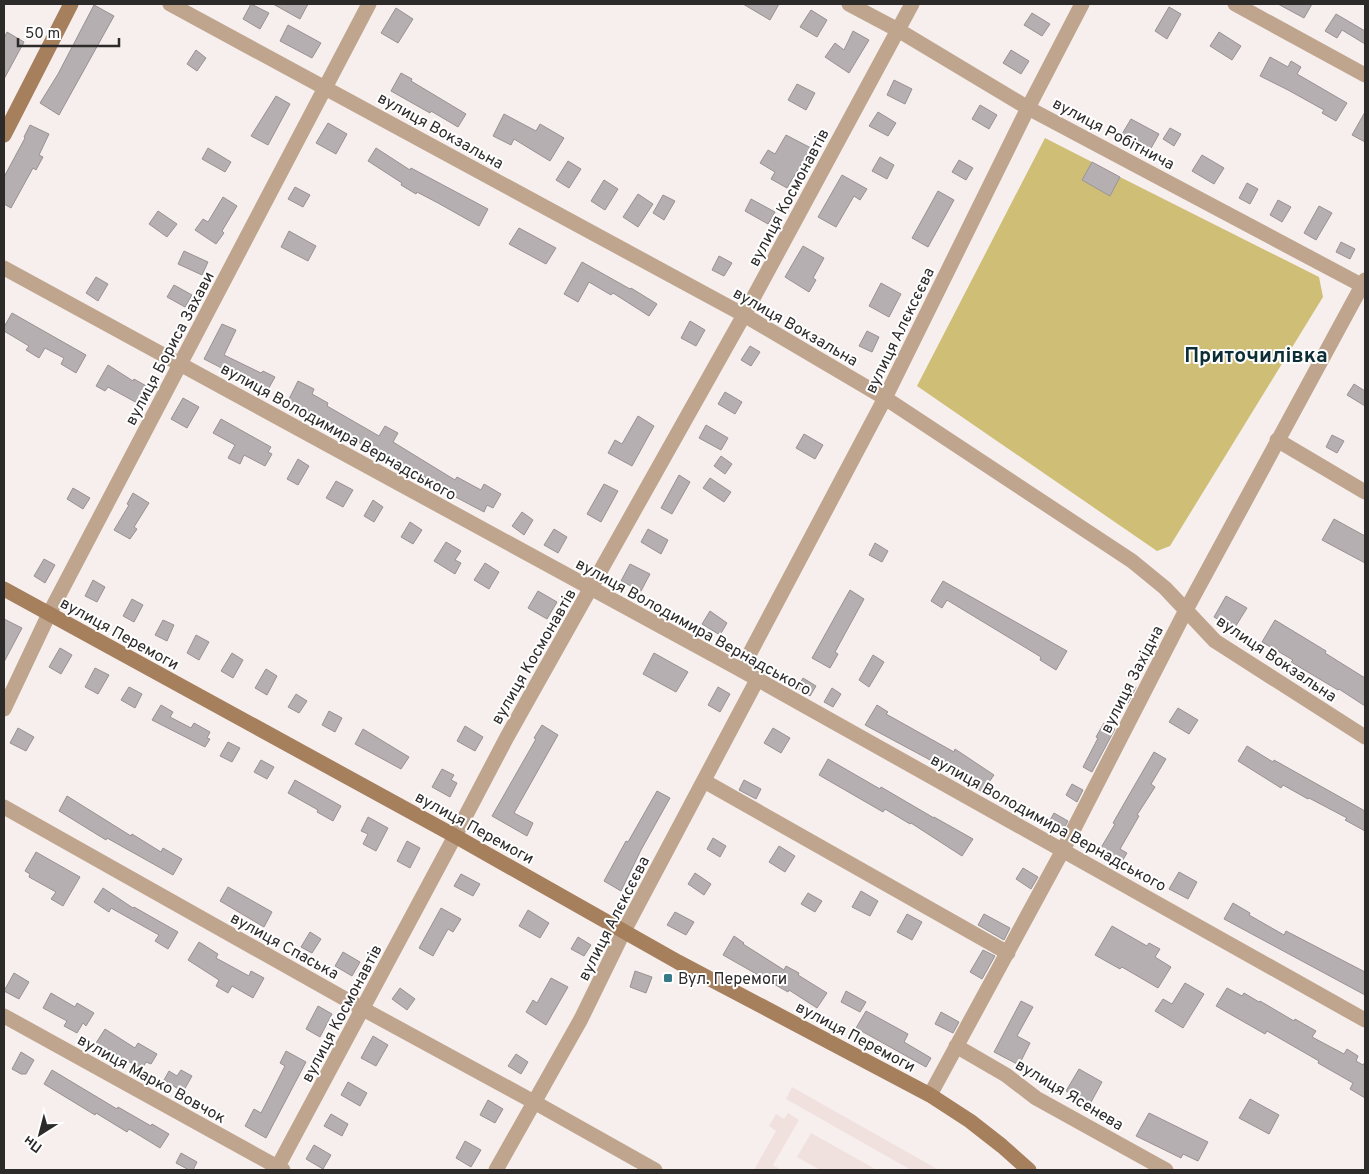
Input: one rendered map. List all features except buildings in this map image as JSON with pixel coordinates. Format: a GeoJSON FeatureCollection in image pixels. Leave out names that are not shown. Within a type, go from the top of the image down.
{"type":"FeatureCollection","features":[{"type":"Feature","properties":{"kind":"main road"},"geometry":{"type":"LineString","coordinates":[[4,134],[71,4]]}},
{"type":"Feature","properties":{"kind":"main road","name":"вулиця Перемоги"},"geometry":{"type":"LineString","coordinates":[[4,589],[455,836],[678,962],[930,1095],[970,1121],[1029,1170]]}},
{"type":"Feature","properties":{"kind":"street","name":"вулиця Вокзальна"},"geometry":{"type":"LineString","coordinates":[[170,4],[744,315],[885,398],[1132,561],[1165,588],[1215,641],[1365,737]]}},
{"type":"Feature","properties":{"kind":"street","name":"вулиця Бориса Захави"},"geometry":{"type":"LineString","coordinates":[[4,709],[49,614],[369,4]]}},
{"type":"Feature","properties":{"kind":"street","name":"вулиця Робітнича"},"geometry":{"type":"LineString","coordinates":[[850,4],[898,30],[1028,108],[1364,284]]}},
{"type":"Feature","properties":{"kind":"street","name":"вулиця Космонавтів"},"geometry":{"type":"LineString","coordinates":[[279,1169],[507,737],[744,315],[912,4]]}},
{"type":"Feature","properties":{"kind":"street","name":"вулиця Алєксєєва"},"geometry":{"type":"LineString","coordinates":[[741,670],[885,398],[1028,108],[1082,4]]}},
{"type":"Feature","properties":{"kind":"street"},"geometry":{"type":"LineString","coordinates":[[1235,4],[1365,74]]}},
{"type":"Feature","properties":{"kind":"street","name":"вулиця Володимира Вернадського"},"geometry":{"type":"LineString","coordinates":[[4,268],[741,670],[1365,1020]]}},
{"type":"Feature","properties":{"kind":"street","name":"вулиця Західна"},"geometry":{"type":"LineString","coordinates":[[930,1095],[1063,850],[1186,610],[1277,440],[1364,284]]}},
{"type":"Feature","properties":{"kind":"street"},"geometry":{"type":"LineString","coordinates":[[1277,440],[1365,492]]}},
{"type":"Feature","properties":{"kind":"street","name":"вулиця Алєксєєва"},"geometry":{"type":"LineString","coordinates":[[496,1170],[581,1019],[624,931],[757,680]]}},
{"type":"Feature","properties":{"kind":"street"},"geometry":{"type":"LineString","coordinates":[[704,781],[1008,953]]}},
{"type":"Feature","properties":{"kind":"street","name":"вулиця Спаська"},"geometry":{"type":"LineString","coordinates":[[4,806],[363,1009],[655,1170]]}},
{"type":"Feature","properties":{"kind":"street","name":"вулиця Марко Вовчок"},"geometry":{"type":"LineString","coordinates":[[4,1016],[279,1169]]}},
{"type":"Feature","properties":{"kind":"street","name":"вулиця Ясенева"},"geometry":{"type":"LineString","coordinates":[[956,1046],[1006,1075],[1036,1098],[1166,1170]]}},
{"type":"Feature","properties":{"kind":"shaded area"},"geometry":{"type":"Polygon","coordinates":[[[1045,138],[1092,162],[1082,180],[1110,196],[1120,177],[1319,277],[1323,297],[1170,546],[1157,551],[917,386],[1045,138]]]}},
{"type":"Feature","properties":{"kind":"shaded area"},"geometry":{"type":"Polygon","coordinates":[[[792,1087],[939,1170],[911,1170],[786,1099],[792,1087]]]}},
{"type":"Feature","properties":{"kind":"shaded area"},"geometry":{"type":"Polygon","coordinates":[[[788,1113],[799,1120],[773,1165],[781,1170],[754,1170],[776,1131],[769,1126],[776,1114],[784,1119],[788,1113]]]}},
{"type":"Feature","properties":{"kind":"shaded area"},"geometry":{"type":"Polygon","coordinates":[[[811,1133],[877,1170],[820,1170],[797,1157],[811,1133]]]}},
{"type":"Feature","properties":{"kind":"place","name":"Вул. Перемоги"},"geometry":{"type":"Point","coordinates":[668,978]}},
{"type":"Feature","properties":{"kind":"district","name":"Приточилівка"},"geometry":{"type":"Point","coordinates":[1256,355]}}]}
